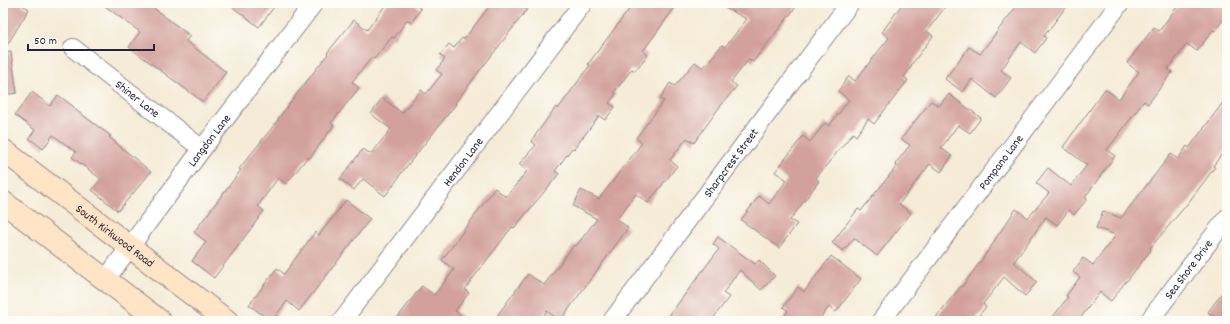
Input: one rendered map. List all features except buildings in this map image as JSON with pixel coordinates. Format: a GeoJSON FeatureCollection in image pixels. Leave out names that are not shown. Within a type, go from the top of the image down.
{"type":"FeatureCollection","features":[{"type":"Feature","properties":{"kind":"main road","name":"South Kirkwood Road"},"geometry":{"type":"LineString","coordinates":[[3,150],[227,321]]}},
{"type":"Feature","properties":{"kind":"main road"},"geometry":{"type":"LineString","coordinates":[[3,202],[160,321]]}},
{"type":"Feature","properties":{"kind":"street","name":"Langdon Lane"},"geometry":{"type":"LineString","coordinates":[[106,279],[202,149],[314,3]]}},
{"type":"Feature","properties":{"kind":"street","name":"Hendon Lane"},"geometry":{"type":"LineString","coordinates":[[342,321],[584,3]]}},
{"type":"Feature","properties":{"kind":"street","name":"Sharpcrest Street"},"geometry":{"type":"LineString","coordinates":[[612,321],[850,3]]}},
{"type":"Feature","properties":{"kind":"street","name":"Pompano Lane"},"geometry":{"type":"LineString","coordinates":[[881,321],[1120,3]]}},
{"type":"Feature","properties":{"kind":"street","name":"Shiner Lane"},"geometry":{"type":"LineString","coordinates":[[73,48],[202,149]]}},
{"type":"Feature","properties":{"kind":"street","name":"Sea Shore Drive"},"geometry":{"type":"LineString","coordinates":[[1149,321],[1227,218]]}}]}
